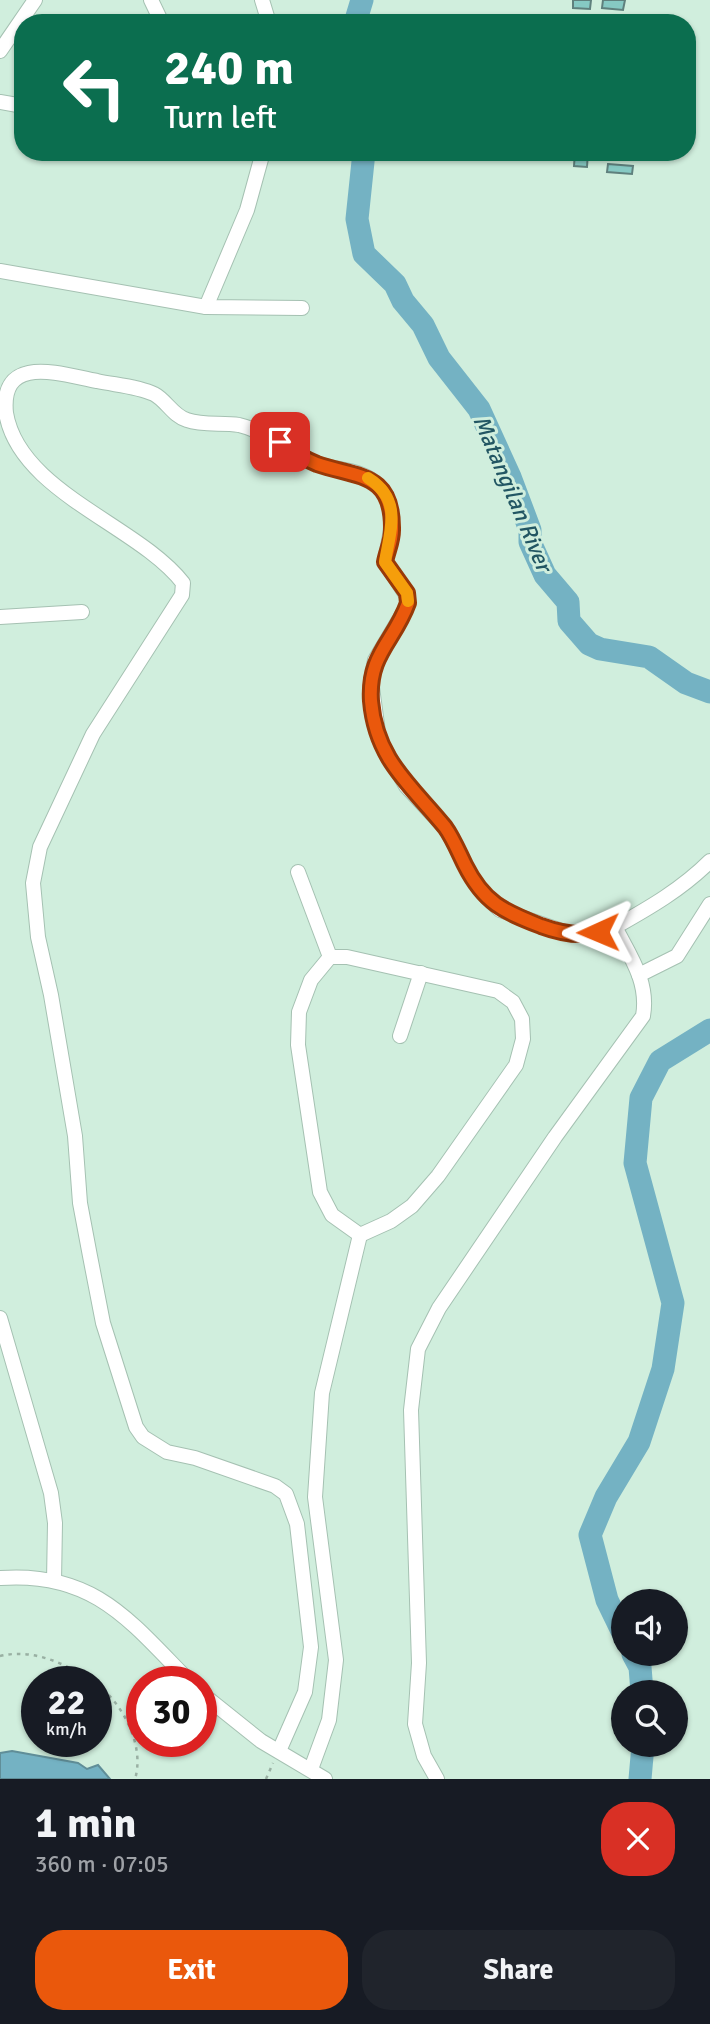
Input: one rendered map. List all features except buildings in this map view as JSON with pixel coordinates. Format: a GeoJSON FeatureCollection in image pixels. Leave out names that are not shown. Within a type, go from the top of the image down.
{"type":"FeatureCollection","features":[{"type":"Feature","properties":{"kind":"street"},"geometry":{"type":"LineString","coordinates":[[0,51],[14,31]]}},
{"type":"Feature","properties":{"kind":"street"},"geometry":{"type":"LineString","coordinates":[[206,307],[247,210],[261,161]]}},
{"type":"Feature","properties":{"kind":"street"},"geometry":{"type":"LineString","coordinates":[[0,271],[206,307],[302,308]]}},
{"type":"Feature","properties":{"kind":"street"},"geometry":{"type":"LineString","coordinates":[[279,1751],[305,1692],[311,1647],[297,1524],[286,1494],[275,1486],[195,1458],[167,1452],[143,1437],[135,1427],[103,1323],[80,1203],[75,1136],[51,995],[38,937],[34,897],[33,883],[40,847],[56,810],[93,734],[182,596],[183,583],[161,560],[70,495],[30,459],[20,447],[6,414],[8,386],[25,372],[34,370],[150,393],[185,420],[256,430],[311,461],[355,472],[378,486],[388,503],[392,523],[385,562],[408,598],[372,670],[371,704],[379,739],[406,786],[447,830],[469,873],[492,904],[548,929],[574,935],[615,927],[656,904],[695,876],[710,861]]}},
{"type":"Feature","properties":{"kind":"street"},"geometry":{"type":"LineString","coordinates":[[0,617],[82,611]]}},
{"type":"Feature","properties":{"kind":"street"},"geometry":{"type":"LineString","coordinates":[[298,872],[330,957]]}},
{"type":"Feature","properties":{"kind":"street"},"geometry":{"type":"LineString","coordinates":[[639,975],[677,956],[710,904]]}},
{"type":"Feature","properties":{"kind":"street"},"geometry":{"type":"LineString","coordinates":[[437,1779],[424,1756],[415,1724],[419,1662],[411,1410],[413,1366],[418,1349],[439,1308],[555,1137],[643,1016],[645,991],[615,927]]}},
{"type":"Feature","properties":{"kind":"street"},"geometry":{"type":"LineString","coordinates":[[330,957],[347,957],[498,991],[513,1002],[522,1019],[523,1039],[516,1065],[438,1176],[412,1206],[391,1221],[360,1235],[332,1215],[320,1192],[298,1045],[299,1012],[311,979],[330,957]]}},
{"type":"Feature","properties":{"kind":"street"},"geometry":{"type":"LineString","coordinates":[[400,1036],[421,973]]}},
{"type":"Feature","properties":{"kind":"street"},"geometry":{"type":"LineString","coordinates":[[311,1769],[329,1720],[335,1660],[315,1497],[322,1393],[360,1235]]}},
{"type":"Feature","properties":{"kind":"street"},"geometry":{"type":"LineString","coordinates":[[0,1318],[51,1493],[55,1523],[54,1581]]}},
{"type":"Feature","properties":{"kind":"street"},"geometry":{"type":"LineString","coordinates":[[0,1578],[27,1576],[84,1590],[116,1607],[174,1666]]}},
{"type":"Feature","properties":{"kind":"street"},"geometry":{"type":"LineString","coordinates":[[217,1709],[325,1779]]}},
{"type":"Feature","properties":{"kind":"path"},"geometry":{"type":"LineString","coordinates":[[0,1656],[27,1653],[66,1666]]}},
{"type":"Feature","properties":{"kind":"path"},"geometry":{"type":"LineString","coordinates":[[112,1701],[121,1711],[137,1752],[135,1779]]}},
{"type":"Feature","properties":{"kind":"path"},"geometry":{"type":"LineString","coordinates":[[266,1779],[279,1751]]}},
{"type":"Feature","properties":{"kind":"water"},"geometry":{"type":"Polygon","coordinates":[[[12,1751],[21,1753],[21,1757],[45,1757],[78,1763],[87,1769],[98,1765],[110,1779],[0,1779],[0,1753],[12,1751]]]}},
{"type":"Feature","properties":{"kind":"waterway","name":"Matangilan River"},"geometry":{"type":"LineString","coordinates":[[358,14],[362,0]]}},
{"type":"Feature","properties":{"kind":"waterway","name":"Matangilan River"},"geometry":{"type":"LineString","coordinates":[[363,161],[357,219],[364,254],[395,284],[403,301],[423,325],[439,358],[479,409],[510,477],[530,530],[530,542],[545,575],[568,602],[569,621],[589,644],[600,649],[649,657],[686,683],[710,692]]}},
{"type":"Feature","properties":{"kind":"waterway","name":"Matangilan River"},"geometry":{"type":"LineString","coordinates":[[611,1608],[590,1535],[606,1497],[639,1442],[663,1369],[673,1303],[635,1163],[641,1098],[660,1061],[710,1030]]}},
{"type":"Feature","properties":{"kind":"waterway","name":"Matangilan River"},"geometry":{"type":"LineString","coordinates":[[639,1666],[641,1680]]}},
{"type":"Feature","properties":{"kind":"waterway","name":"Matangilan River"},"geometry":{"type":"LineString","coordinates":[[640,1779],[642,1757]]}},
{"type":"Feature","properties":{"kind":"slow traffic"},"geometry":{"type":"LineString","coordinates":[[368,478],[384,494],[391,513],[393,534],[385,562],[388,570],[407,593],[408,601]]}},
{"type":"Feature","properties":{"kind":"route"},"geometry":{"type":"LineString","coordinates":[[280,442],[317,464],[355,472],[370,480],[384,494],[391,513],[393,534],[385,562],[388,570],[407,593],[408,603],[375,660],[371,680],[371,704],[379,739],[393,766],[406,786],[447,830],[469,873],[492,904],[500,910],[548,929],[574,935],[598,932]]}}]}
